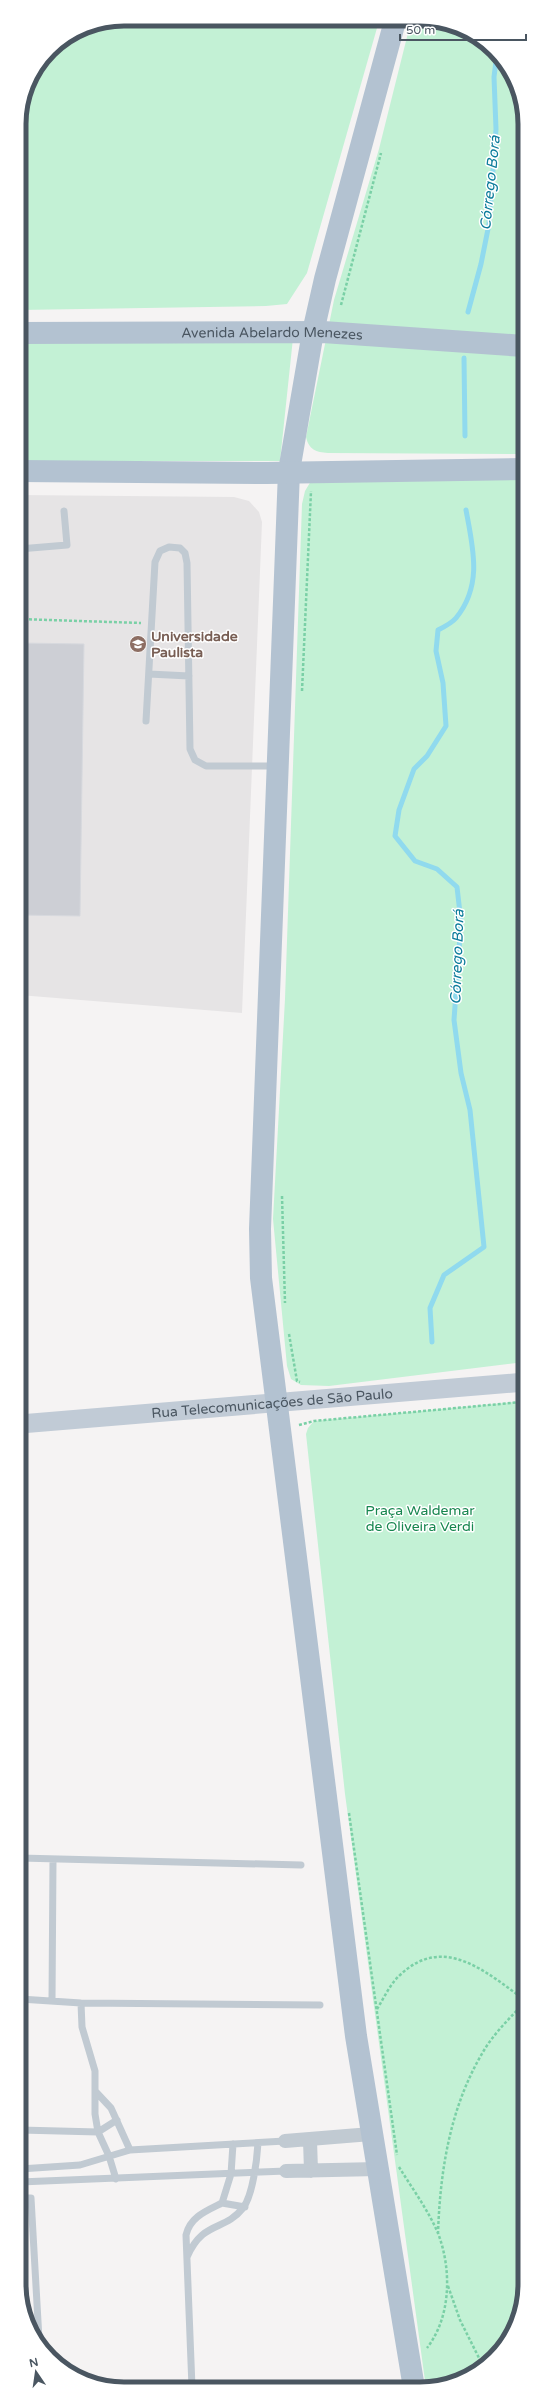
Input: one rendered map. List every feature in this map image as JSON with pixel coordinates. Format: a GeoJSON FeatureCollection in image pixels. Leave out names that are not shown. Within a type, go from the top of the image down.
{"type":"FeatureCollection","features":[{"type":"Feature","properties":{"kind":"main road"},"geometry":{"type":"LineString","coordinates":[[394,26],[313,332],[289,471],[280,766],[260,1228],[261,1278],[356,2036],[371,2134],[388,2168],[413,2382]]}},
{"type":"Feature","properties":{"kind":"main road","name":"Avenida Abelardo Menezes"},"geometry":{"type":"LineString","coordinates":[[26,333],[313,332],[518,346]]}},
{"type":"Feature","properties":{"kind":"main road"},"geometry":{"type":"LineString","coordinates":[[26,471],[267,473],[289,471],[518,469]]}},
{"type":"Feature","properties":{"kind":"street","name":"Rua Telecomunicações de São Paulo"},"geometry":{"type":"LineString","coordinates":[[26,1424],[278,1404],[518,1383]]}},
{"type":"Feature","properties":{"kind":"street"},"geometry":{"type":"LineString","coordinates":[[285,2141],[371,2134]]}},
{"type":"Feature","properties":{"kind":"street"},"geometry":{"type":"LineString","coordinates":[[310,2140],[312,2171]]}},
{"type":"Feature","properties":{"kind":"street"},"geometry":{"type":"LineString","coordinates":[[286,2171],[388,2168]]}},
{"type":"Feature","properties":{"kind":"lane"},"geometry":{"type":"LineString","coordinates":[[26,548],[67,545],[64,511]]}},
{"type":"Feature","properties":{"kind":"lane"},"geometry":{"type":"LineString","coordinates":[[146,721],[155,562],[160,551],[169,547],[180,548],[185,553],[187,563],[190,749],[195,760],[206,766],[280,766]]}},
{"type":"Feature","properties":{"kind":"lane"},"geometry":{"type":"LineString","coordinates":[[149,674],[189,676]]}},
{"type":"Feature","properties":{"kind":"lane"},"geometry":{"type":"LineString","coordinates":[[26,1858],[301,1865]]}},
{"type":"Feature","properties":{"kind":"lane"},"geometry":{"type":"LineString","coordinates":[[52,1860],[52,2001]]}},
{"type":"Feature","properties":{"kind":"lane"},"geometry":{"type":"LineString","coordinates":[[26,1999],[81,2003],[320,2005]]}},
{"type":"Feature","properties":{"kind":"lane"},"geometry":{"type":"LineString","coordinates":[[81,2003],[82,2027],[93,2059],[96,2092],[95,2114],[98,2132],[109,2156],[116,2178]]}},
{"type":"Feature","properties":{"kind":"lane"},"geometry":{"type":"LineString","coordinates":[[96,2092],[111,2108],[130,2150]]}},
{"type":"Feature","properties":{"kind":"lane"},"geometry":{"type":"LineString","coordinates":[[26,2130],[98,2132],[117,2120]]}},
{"type":"Feature","properties":{"kind":"lane"},"geometry":{"type":"LineString","coordinates":[[26,2170],[80,2165],[130,2150],[285,2141]]}},
{"type":"Feature","properties":{"kind":"lane"},"geometry":{"type":"LineString","coordinates":[[186,2261],[194,2242],[202,2234],[235,2216],[245,2207],[256,2172],[258,2143]]}},
{"type":"Feature","properties":{"kind":"lane"},"geometry":{"type":"LineString","coordinates":[[222,2203],[230,2174],[233,2144]]}},
{"type":"Feature","properties":{"kind":"lane"},"geometry":{"type":"LineString","coordinates":[[26,2182],[286,2171]]}},
{"type":"Feature","properties":{"kind":"lane"},"geometry":{"type":"LineString","coordinates":[[26,2198],[31,2198],[39,2331]]}},
{"type":"Feature","properties":{"kind":"lane"},"geometry":{"type":"LineString","coordinates":[[192,2382],[186,2261],[188,2225],[194,2218],[222,2203],[245,2207]]}},
{"type":"Feature","properties":{"kind":"path"},"geometry":{"type":"LineString","coordinates":[[339,312],[382,151]]}},
{"type":"Feature","properties":{"kind":"path"},"geometry":{"type":"LineString","coordinates":[[302,692],[311,488]]}},
{"type":"Feature","properties":{"kind":"path"},"geometry":{"type":"LineString","coordinates":[[26,619],[152,624]]}},
{"type":"Feature","properties":{"kind":"path"},"geometry":{"type":"LineString","coordinates":[[282,1193],[285,1310]]}},
{"type":"Feature","properties":{"kind":"path"},"geometry":{"type":"LineString","coordinates":[[289,1331],[297,1381],[304,1383]]}},
{"type":"Feature","properties":{"kind":"path"},"geometry":{"type":"LineString","coordinates":[[298,1426],[314,1421],[518,1403]]}},
{"type":"Feature","properties":{"kind":"path"},"geometry":{"type":"LineString","coordinates":[[349,1812],[377,2009],[388,2168],[438,2234]]}},
{"type":"Feature","properties":{"kind":"path"},"geometry":{"type":"LineString","coordinates":[[377,2009],[399,1976],[415,1964],[430,1958],[447,1956],[467,1961],[518,1996]]}},
{"type":"Feature","properties":{"kind":"path"},"geometry":{"type":"LineString","coordinates":[[481,2361],[460,2320],[447,2284],[443,2250],[438,2234],[439,2194],[444,2157],[455,2117],[468,2080],[484,2051],[518,2009]]}},
{"type":"Feature","properties":{"kind":"path"},"geometry":{"type":"LineString","coordinates":[[388,2168],[400,2175]]}},
{"type":"Feature","properties":{"kind":"path"},"geometry":{"type":"LineString","coordinates":[[423,2344],[424,2352],[438,2330],[443,2316],[447,2284]]}},
{"type":"Feature","properties":{"kind":"shaded area","name":"Universidade Paulista"},"geometry":{"type":"Polygon","coordinates":[[[26,495],[234,497],[249,501],[259,512],[262,522],[242,1013],[26,996],[26,495]]]}},
{"type":"Feature","properties":{"kind":"green space"},"geometry":{"type":"Polygon","coordinates":[[[118,26],[378,26],[307,273],[287,304],[266,306],[26,310],[26,118],[29,99],[39,75],[46,64],[60,50],[87,33],[118,26]]]}},
{"type":"Feature","properties":{"kind":"green space"},"geometry":{"type":"Polygon","coordinates":[[[410,26],[426,26],[445,29],[457,33],[480,46],[498,64],[513,93],[518,124],[518,454],[328,453],[314,450],[307,441],[306,437],[334,300],[379,149],[410,26]]]}},
{"type":"Feature","properties":{"kind":"green space"},"geometry":{"type":"Polygon","coordinates":[[[293,338],[280,461],[26,461],[26,342],[293,338]]]}},
{"type":"Feature","properties":{"kind":"green space"},"geometry":{"type":"Polygon","coordinates":[[[518,478],[518,1363],[329,1386],[301,1385],[291,1379],[287,1366],[273,1219],[285,999],[302,504],[305,491],[311,481],[518,478]]]}},
{"type":"Feature","properties":{"kind":"green space","name":"Praça Waldemar de Oliveira Verdi"},"geometry":{"type":"Polygon","coordinates":[[[518,1402],[518,2290],[511,2321],[494,2348],[480,2362],[469,2369],[445,2379],[432,2381],[425,2382],[345,1794],[306,1434],[308,1428],[314,1421],[518,1402]]]}},
{"type":"Feature","properties":{"kind":"building"},"geometry":{"type":"Polygon","coordinates":[[[26,643],[84,644],[80,916],[26,915],[26,643]]]}},
{"type":"Feature","properties":{"kind":"waterway","name":"Córrego Borá"},"geometry":{"type":"LineString","coordinates":[[468,312],[481,264],[489,224],[496,129],[494,77],[496,62]]}},
{"type":"Feature","properties":{"kind":"waterway","name":"Córrego Borá"},"geometry":{"type":"LineString","coordinates":[[464,358],[465,436]]}},
{"type":"Feature","properties":{"kind":"waterway","name":"Córrego Borá"},"geometry":{"type":"LineString","coordinates":[[432,1342],[430,1308],[444,1275],[484,1247],[470,1110],[461,1073],[454,1020],[461,922],[457,887],[437,869],[415,861],[395,836],[399,810],[414,769],[427,756],[446,726],[443,683],[436,651],[438,630],[456,618],[470,593],[473,579],[473,552],[466,510]]}},
{"type":"Feature","properties":{"kind":"place","name":"Universidade Paulista"},"geometry":{"type":"Point","coordinates":[138,644]}}]}
